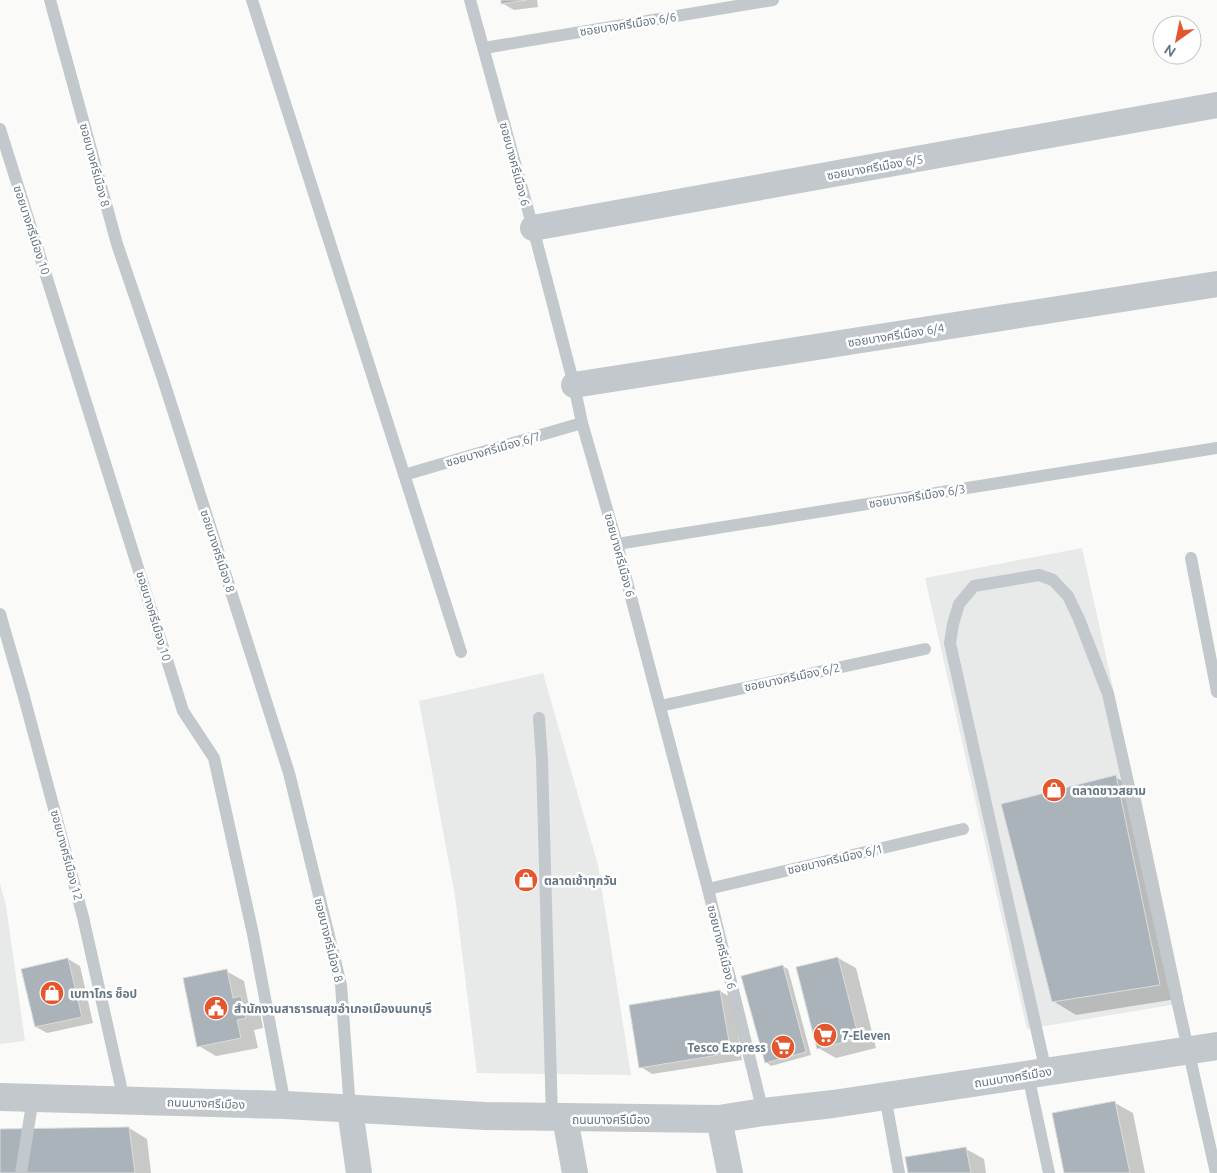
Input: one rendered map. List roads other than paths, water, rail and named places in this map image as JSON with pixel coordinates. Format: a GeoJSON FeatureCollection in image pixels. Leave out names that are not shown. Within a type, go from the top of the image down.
{"type":"FeatureCollection","features":[{"type":"Feature","properties":{"kind":"street","name":"ซอยบางศรีเมือง 6/5"},"geometry":{"type":"LineString","coordinates":[[533,228],[1217,105]]}},
{"type":"Feature","properties":{"kind":"street","name":"ซอยบางศรีเมือง 6/4"},"geometry":{"type":"LineString","coordinates":[[574,385],[1217,284]]}},
{"type":"Feature","properties":{"kind":"street","name":"ถนนบางศรีเมือง"},"geometry":{"type":"LineString","coordinates":[[0,1097],[286,1105],[350,1110],[559,1118],[719,1120],[1217,1046]]}},
{"type":"Feature","properties":{"kind":"street"},"geometry":{"type":"LineString","coordinates":[[350,1110],[359,1173]]}},
{"type":"Feature","properties":{"kind":"street"},"geometry":{"type":"LineString","coordinates":[[559,1118],[575,1173]]}},
{"type":"Feature","properties":{"kind":"street"},"geometry":{"type":"LineString","coordinates":[[719,1120],[730,1173]]}},
{"type":"Feature","properties":{"kind":"lane","name":"ซอยบางศรีเมือง 8"},"geometry":{"type":"LineString","coordinates":[[50,0],[117,244],[163,379],[289,773],[341,985],[350,1110]]}},
{"type":"Feature","properties":{"kind":"lane"},"geometry":{"type":"LineString","coordinates":[[252,0],[461,652]]}},
{"type":"Feature","properties":{"kind":"lane","name":"ซอยบางศรีเมือง 6"},"geometry":{"type":"LineString","coordinates":[[470,0],[533,228],[574,385],[582,423],[617,544],[660,706],[708,889],[763,1112]]}},
{"type":"Feature","properties":{"kind":"lane","name":"ซอยบางศรีเมือง 6/6"},"geometry":{"type":"LineString","coordinates":[[484,48],[773,0]]}},
{"type":"Feature","properties":{"kind":"lane","name":"ซอยบางศรีเมือง 10"},"geometry":{"type":"LineString","coordinates":[[0,129],[183,711],[214,758],[253,934],[286,1105]]}},
{"type":"Feature","properties":{"kind":"lane","name":"ซอยบางศรีเมือง 6/7"},"geometry":{"type":"LineString","coordinates":[[404,475],[582,423]]}},
{"type":"Feature","properties":{"kind":"lane","name":"ซอยบางศรีเมือง 6/3"},"geometry":{"type":"LineString","coordinates":[[617,544],[1217,448]]}},
{"type":"Feature","properties":{"kind":"lane"},"geometry":{"type":"LineString","coordinates":[[1191,558],[1217,692]]}},
{"type":"Feature","properties":{"kind":"lane"},"geometry":{"type":"LineString","coordinates":[[1049,1173],[1037,1073],[950,642],[959,604],[974,586],[1039,574],[1053,580],[1068,596],[1108,694],[1216,1173]]}},
{"type":"Feature","properties":{"kind":"lane","name":"ซอยบางศรีเมือง 12"},"geometry":{"type":"LineString","coordinates":[[0,614],[84,917],[124,1100]]}},
{"type":"Feature","properties":{"kind":"lane","name":"ซอยบางศรีเมือง 6/2"},"geometry":{"type":"LineString","coordinates":[[660,706],[925,649]]}},
{"type":"Feature","properties":{"kind":"lane"},"geometry":{"type":"LineString","coordinates":[[539,718],[559,1118]]}},
{"type":"Feature","properties":{"kind":"lane","name":"ซอยบางศรีเมือง 6/1"},"geometry":{"type":"LineString","coordinates":[[708,889],[963,829]]}},
{"type":"Feature","properties":{"kind":"lane"},"geometry":{"type":"LineString","coordinates":[[885,1096],[899,1173]]}},
{"type":"Feature","properties":{"kind":"lane"},"geometry":{"type":"LineString","coordinates":[[21,1173],[32,1098]]}},
{"type":"Feature","properties":{"kind":"place","name":"ตลาดชาวสยาม"},"geometry":{"type":"Point","coordinates":[1054,790]}},
{"type":"Feature","properties":{"kind":"place","name":"ตลาดเช้าทุกวัน"},"geometry":{"type":"Point","coordinates":[526,880]}},
{"type":"Feature","properties":{"kind":"place","name":"เบทาโกร ช็อป"},"geometry":{"type":"Point","coordinates":[52,993]}},
{"type":"Feature","properties":{"kind":"place","name":"สำนักงานสาธารณสุขอำเภอเมืองนนทบุรี"},"geometry":{"type":"Point","coordinates":[216,1008]}},
{"type":"Feature","properties":{"kind":"place","name":"7-Eleven"},"geometry":{"type":"Point","coordinates":[825,1035]}},
{"type":"Feature","properties":{"kind":"place","name":"Tesco Express"},"geometry":{"type":"Point","coordinates":[783,1047]}}]}
